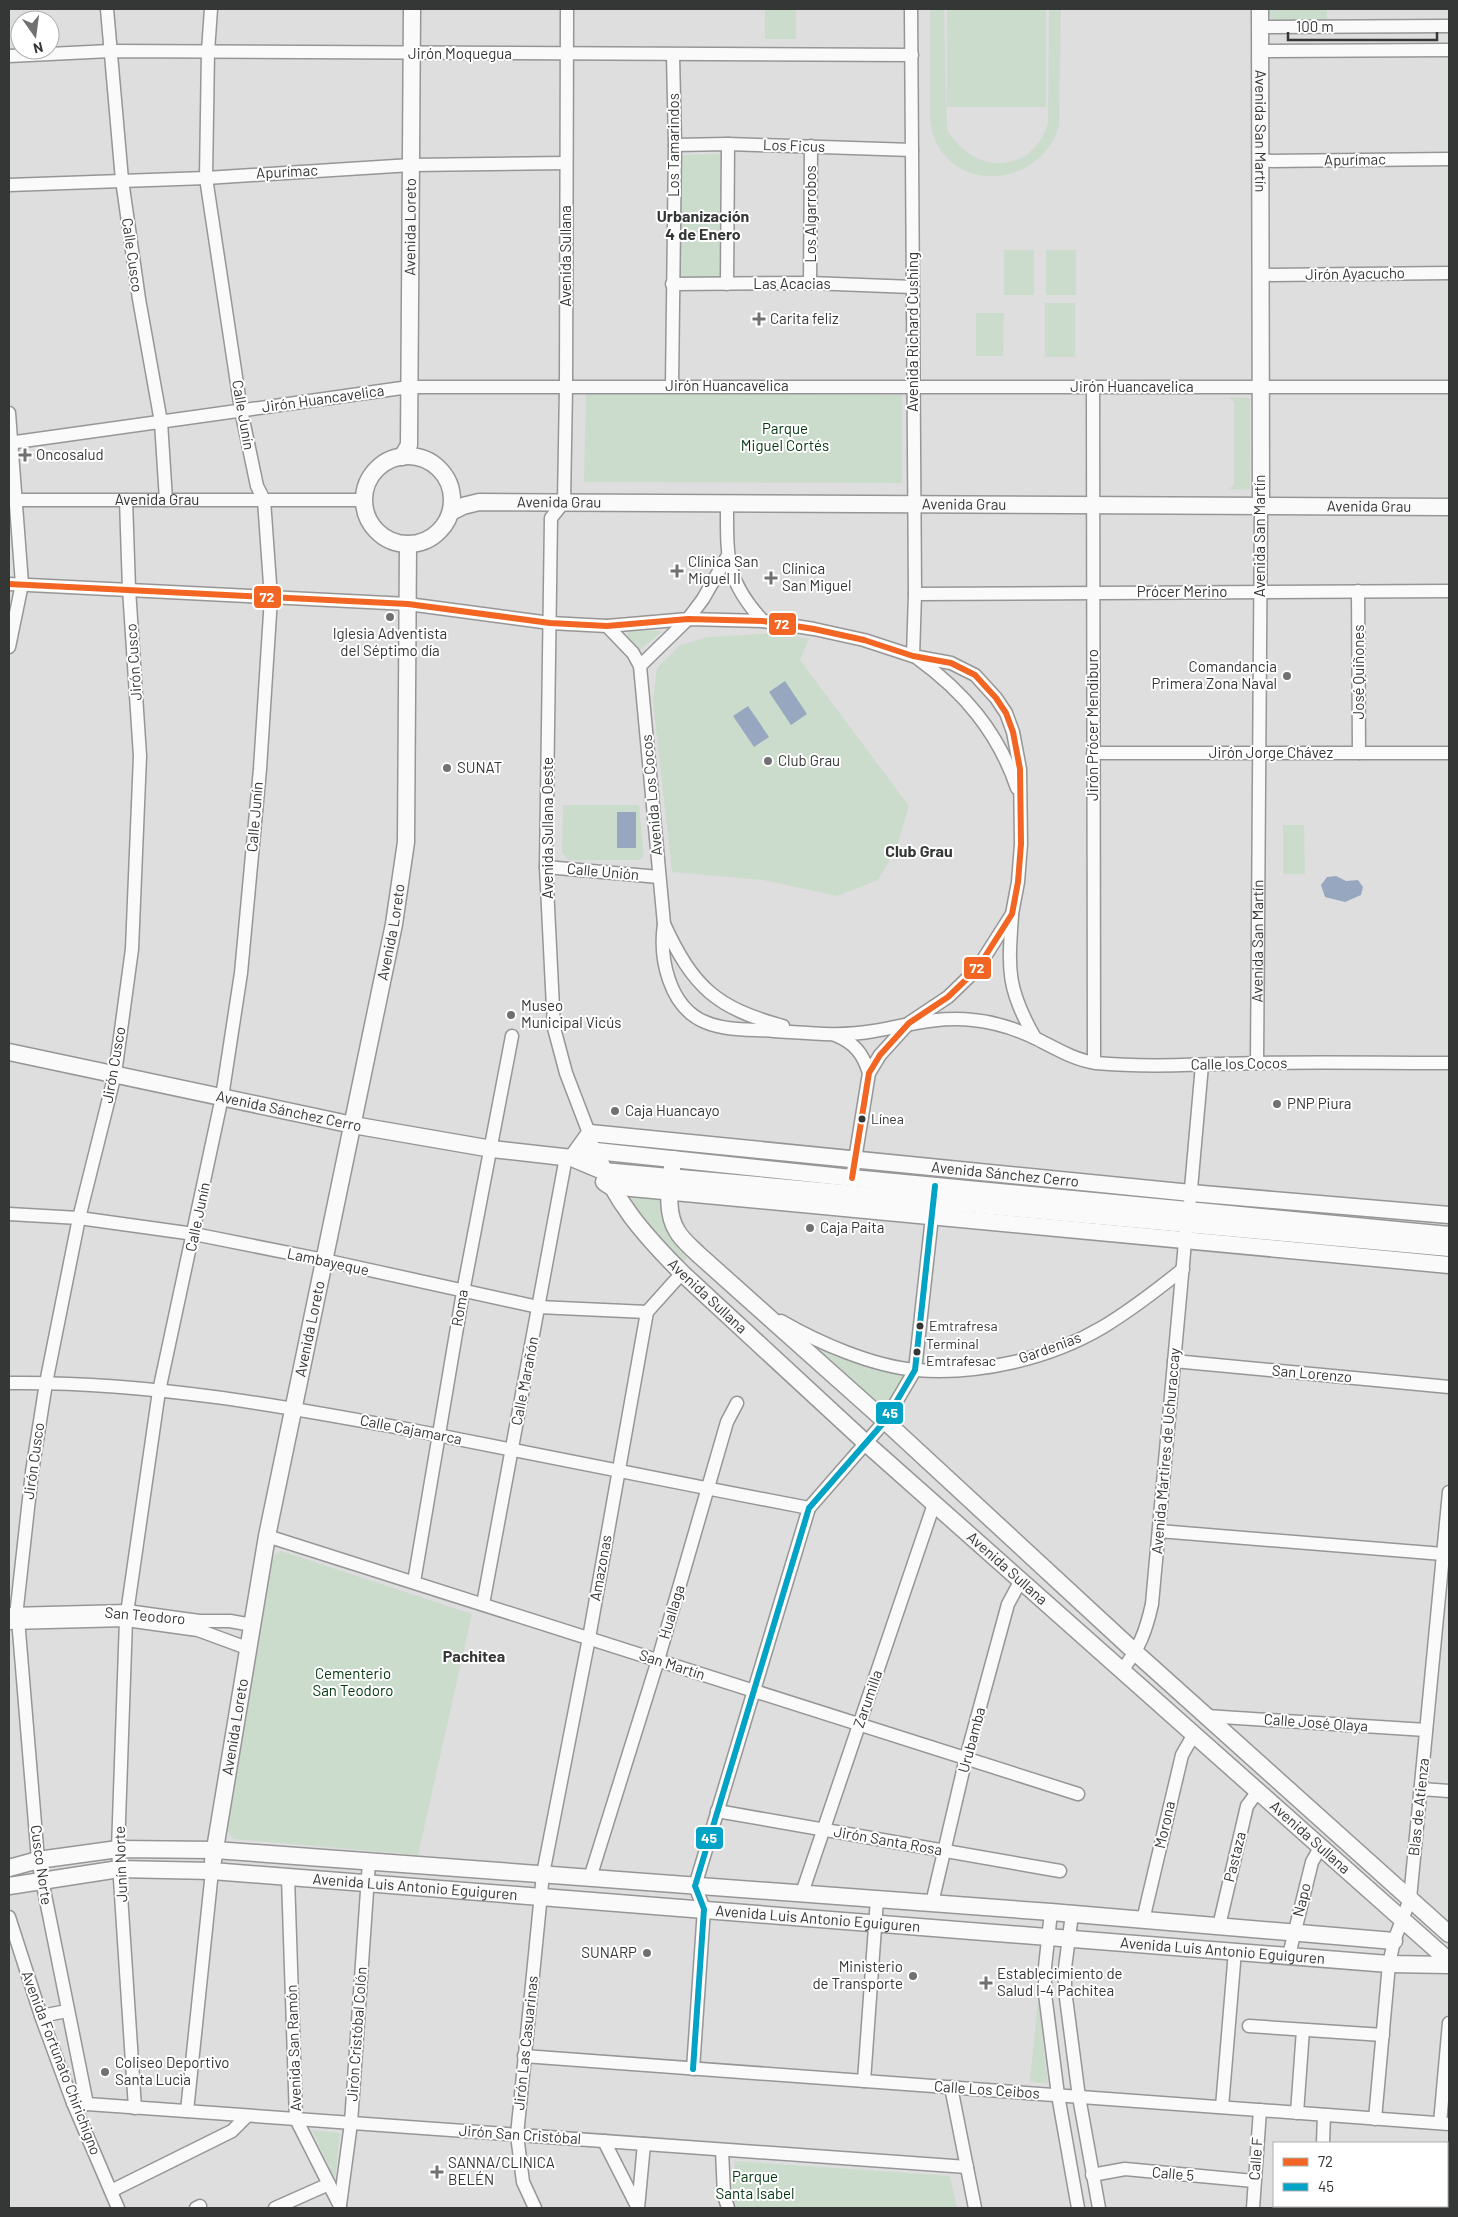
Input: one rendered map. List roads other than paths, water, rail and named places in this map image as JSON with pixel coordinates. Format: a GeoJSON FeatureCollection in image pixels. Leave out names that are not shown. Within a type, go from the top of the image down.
{"type":"FeatureCollection","features":[{"type":"Feature","properties":{"kind":"main road","name":"Avenida Loreto"},"geometry":{"type":"LineString","coordinates":[[410,453],[412,9]]}},
{"type":"Feature","properties":{"kind":"main road","name":"Avenida San Martín"},"geometry":{"type":"LineString","coordinates":[[1260,9],[1261,506]]}},
{"type":"Feature","properties":{"kind":"main road"},"geometry":{"type":"LineString","coordinates":[[410,453],[436,466],[446,478],[452,491],[451,512],[446,522],[435,535],[420,542],[408,544],[395,542],[382,536],[366,514],[364,500],[371,476],[384,464],[410,453]]}},
{"type":"Feature","properties":{"kind":"main road","name":"Avenida Grau"},"geometry":{"type":"LineString","coordinates":[[452,491],[463,498],[479,502],[1449,507]]}},
{"type":"Feature","properties":{"kind":"main road","name":"Avenida Grau"},"geometry":{"type":"LineString","coordinates":[[451,512],[463,506],[479,502]]}},
{"type":"Feature","properties":{"kind":"main road","name":"Avenida Loreto"},"geometry":{"type":"LineString","coordinates":[[212,1872],[247,1648],[267,1536],[292,1407],[353,1126],[394,924],[406,842],[408,544]]}},
{"type":"Feature","properties":{"kind":"main road","name":"Avenida Sánchez Cerro"},"geometry":{"type":"LineString","coordinates":[[9,1052],[353,1126],[492,1149],[569,1158],[603,1171],[671,1185]]}},
{"type":"Feature","properties":{"kind":"main road"},"geometry":{"type":"LineString","coordinates":[[590,1134],[569,1158],[610,1186]]}},
{"type":"Feature","properties":{"kind":"main road","name":"Avenida Sánchez Cerro"},"geometry":{"type":"LineString","coordinates":[[590,1134],[1191,1193],[1449,1215]]}},
{"type":"Feature","properties":{"kind":"main road","name":"Avenida Sánchez Cerro"},"geometry":{"type":"LineString","coordinates":[[569,1158],[596,1151],[852,1178],[934,1201],[1187,1224],[1448,1241]]}},
{"type":"Feature","properties":{"kind":"main road","name":"Avenida Sullana"},"geometry":{"type":"LineString","coordinates":[[596,1151],[610,1186],[644,1233],[682,1273],[867,1444],[1449,1961]]}},
{"type":"Feature","properties":{"kind":"main road","name":"Avenida Sullana"},"geometry":{"type":"LineString","coordinates":[[673,1159],[670,1214],[678,1234],[885,1421],[1136,1653],[1449,1934]]}},
{"type":"Feature","properties":{"kind":"main road","name":"Avenida Sánchez Cerro"},"geometry":{"type":"LineString","coordinates":[[610,1186],[671,1185],[900,1205],[934,1201],[1187,1224],[1449,1264]]}},
{"type":"Feature","properties":{"kind":"main road","name":"Avenida Luis Antonio Eguiguren"},"geometry":{"type":"LineString","coordinates":[[9,1868],[38,1860],[118,1849],[215,1850],[1051,1912],[1394,1941]]}},
{"type":"Feature","properties":{"kind":"main road","name":"Avenida Luis Antonio Eguiguren"},"geometry":{"type":"LineString","coordinates":[[9,1886],[42,1879],[119,1869],[212,1872],[1068,1937],[1389,1964],[1449,1965]]}},
{"type":"Feature","properties":{"kind":"street","name":"Calle Cusco"},"geometry":{"type":"LineString","coordinates":[[107,9],[122,180],[138,299],[161,422],[166,500]]}},
{"type":"Feature","properties":{"kind":"street","name":"Calle Junín"},"geometry":{"type":"LineString","coordinates":[[127,1616],[159,1391],[222,1097],[241,973],[260,769],[271,598],[264,500],[257,486],[241,410],[206,178],[208,51],[212,9]]}},
{"type":"Feature","properties":{"kind":"street","name":"Avenida Sullana"},"geometry":{"type":"LineString","coordinates":[[564,502],[567,9]]}},
{"type":"Feature","properties":{"kind":"street","name":"Avenida Richard Cushing"},"geometry":{"type":"LineString","coordinates":[[912,9],[915,594],[913,656]]}},
{"type":"Feature","properties":{"kind":"street"},"geometry":{"type":"LineString","coordinates":[[1260,27],[1449,26]]}},
{"type":"Feature","properties":{"kind":"street"},"geometry":{"type":"LineString","coordinates":[[1259,51],[1449,50]]}},
{"type":"Feature","properties":{"kind":"street","name":"Jirón Moquegua"},"geometry":{"type":"LineString","coordinates":[[9,56],[110,51],[912,55]]}},
{"type":"Feature","properties":{"kind":"street","name":"Los Tamarindos"},"geometry":{"type":"LineString","coordinates":[[672,385],[675,145],[673,55]]}},
{"type":"Feature","properties":{"kind":"street"},"geometry":{"type":"LineString","coordinates":[[727,284],[728,144]]}},
{"type":"Feature","properties":{"kind":"street","name":"Los Ficus"},"geometry":{"type":"LineString","coordinates":[[675,145],[728,144],[912,150]]}},
{"type":"Feature","properties":{"kind":"street","name":"Los Algarrobos"},"geometry":{"type":"LineString","coordinates":[[810,283],[811,146]]}},
{"type":"Feature","properties":{"kind":"street","name":"Apurímac"},"geometry":{"type":"LineString","coordinates":[[1260,161],[1449,159]]}},
{"type":"Feature","properties":{"kind":"street","name":"Apurímac"},"geometry":{"type":"LineString","coordinates":[[9,185],[206,178],[411,165],[566,163]]}},
{"type":"Feature","properties":{"kind":"street","name":"Jirón Ayacucho"},"geometry":{"type":"LineString","coordinates":[[1260,275],[1449,273]]}},
{"type":"Feature","properties":{"kind":"street","name":"Las Acacias"},"geometry":{"type":"LineString","coordinates":[[672,284],[810,283],[913,287]]}},
{"type":"Feature","properties":{"kind":"street","name":"Jirón Huancavelica"},"geometry":{"type":"LineString","coordinates":[[10,443],[409,387],[566,388],[672,385],[1093,388],[1260,386],[1449,387]]}},
{"type":"Feature","properties":{"kind":"street","name":"Jirón Prócer Mendiburo"},"geometry":{"type":"LineString","coordinates":[[1093,388],[1094,1062]]}},
{"type":"Feature","properties":{"kind":"street"},"geometry":{"type":"LineString","coordinates":[[9,413],[15,584],[9,646]]}},
{"type":"Feature","properties":{"kind":"street","name":"Avenida Grau"},"geometry":{"type":"LineString","coordinates":[[13,500],[364,500]]}},
{"type":"Feature","properties":{"kind":"street","name":"Jirón Cusco"},"geometry":{"type":"LineString","coordinates":[[13,1618],[46,1383],[79,1218],[115,1074],[132,949],[140,756],[129,589],[126,500]]}},
{"type":"Feature","properties":{"kind":"street","name":"Avenida Sullana Oeste"},"geometry":{"type":"LineString","coordinates":[[564,502],[551,518],[546,866],[554,1028],[566,1073],[596,1151]]}},
{"type":"Feature","properties":{"kind":"street"},"geometry":{"type":"LineString","coordinates":[[727,504],[727,557],[734,581],[746,603],[763,621]]}},
{"type":"Feature","properties":{"kind":"street","name":"Avenida San Martín"},"geometry":{"type":"LineString","coordinates":[[1257,1064],[1261,506]]}},
{"type":"Feature","properties":{"kind":"street"},"geometry":{"type":"LineString","coordinates":[[640,666],[688,619],[712,586],[727,557]]}},
{"type":"Feature","properties":{"kind":"street","name":"Avenida Los Cocos"},"geometry":{"type":"LineString","coordinates":[[15,584],[408,604],[550,623],[607,626],[688,619],[763,621],[814,628],[864,640],[913,656],[951,663],[975,676],[996,698],[1013,732],[1020,769],[1021,802],[1018,882],[1012,914],[977,969],[948,997],[909,1023],[880,1055],[869,1073],[852,1178]]}},
{"type":"Feature","properties":{"kind":"street","name":"José Quiñones"},"geometry":{"type":"LineString","coordinates":[[1358,591],[1360,753]]}},
{"type":"Feature","properties":{"kind":"street","name":"Prócer Merino"},"geometry":{"type":"LineString","coordinates":[[915,594],[1449,591]]}},
{"type":"Feature","properties":{"kind":"street","name":"Avenida Los Cocos"},"geometry":{"type":"LineString","coordinates":[[607,626],[633,653],[640,666],[664,924],[661,943],[674,991],[686,1008],[703,1022],[724,1028],[834,1035],[872,1032],[909,1023]]}},
{"type":"Feature","properties":{"kind":"street","name":"Avenida Los Cocos"},"geometry":{"type":"LineString","coordinates":[[913,656],[944,678],[970,704],[993,734],[1010,767],[1021,802]]}},
{"type":"Feature","properties":{"kind":"street","name":"Jirón Jorge Chávez"},"geometry":{"type":"LineString","coordinates":[[1093,754],[1449,753]]}},
{"type":"Feature","properties":{"kind":"street","name":"Calle Unión"},"geometry":{"type":"LineString","coordinates":[[546,866],[659,877]]}},
{"type":"Feature","properties":{"kind":"street"},"geometry":{"type":"LineString","coordinates":[[1012,914],[1008,962],[1012,987],[1019,1010],[1034,1038]]}},
{"type":"Feature","properties":{"kind":"street","name":"Avenida Los Cocos"},"geometry":{"type":"LineString","coordinates":[[664,924],[689,972],[700,986],[727,1004],[777,1024],[834,1035],[847,1040],[857,1048],[869,1073]]}},
{"type":"Feature","properties":{"kind":"street","name":"Calle los Cocos"},"geometry":{"type":"LineString","coordinates":[[909,1023],[941,1019],[973,1020],[1004,1026],[1034,1038],[1063,1053],[1094,1062],[1202,1065],[1449,1063]]}},
{"type":"Feature","properties":{"kind":"street","name":"Roma"},"geometry":{"type":"LineString","coordinates":[[414,1582],[463,1292],[492,1149],[512,1036]]}},
{"type":"Feature","properties":{"kind":"street","name":"Avenida Mártires de Uchuraccay"},"geometry":{"type":"LineString","coordinates":[[1122,1671],[1136,1653],[1145,1635],[1152,1604],[1202,1065]]}},
{"type":"Feature","properties":{"kind":"street","name":"Calle Marañón"},"geometry":{"type":"LineString","coordinates":[[483,1604],[538,1307],[569,1158]]}},
{"type":"Feature","properties":{"kind":"street"},"geometry":{"type":"LineString","coordinates":[[693,2069],[704,1909],[695,1886],[755,1691],[808,1508],[867,1444],[885,1421],[915,1370],[934,1201]]}},
{"type":"Feature","properties":{"kind":"street","name":"Lambayeque"},"geometry":{"type":"LineString","coordinates":[[9,1214],[79,1218],[194,1234],[324,1260],[538,1307],[647,1312]]}},
{"type":"Feature","properties":{"kind":"street","name":"Gardenias"},"geometry":{"type":"LineString","coordinates":[[760,1310],[808,1337],[861,1357],[915,1370],[995,1366],[1057,1348],[1101,1328],[1142,1303],[1183,1270]]}},
{"type":"Feature","properties":{"kind":"street"},"geometry":{"type":"LineString","coordinates":[[647,1312],[682,1273]]}},
{"type":"Feature","properties":{"kind":"street","name":"Amazonas"},"geometry":{"type":"LineString","coordinates":[[543,1874],[589,1638],[647,1312]]}},
{"type":"Feature","properties":{"kind":"street","name":"San Lorenzo"},"geometry":{"type":"LineString","coordinates":[[1174,1362],[1449,1387]]}},
{"type":"Feature","properties":{"kind":"street","name":"Calle Cajamarca"},"geometry":{"type":"LineString","coordinates":[[9,1383],[46,1383],[159,1391],[292,1407],[808,1508]]}},
{"type":"Feature","properties":{"kind":"street","name":"Huallaga"},"geometry":{"type":"LineString","coordinates":[[590,1878],[658,1660],[728,1422],[737,1403]]}},
{"type":"Feature","properties":{"kind":"street","name":"Blas de Atienza"},"geometry":{"type":"LineString","coordinates":[[1375,2119],[1389,1964],[1401,1917],[1410,1899],[1426,1730],[1443,1614],[1443,1554],[1449,1492]]}},
{"type":"Feature","properties":{"kind":"street","name":"Zarumilla"},"geometry":{"type":"LineString","coordinates":[[802,1894],[934,1504]]}},
{"type":"Feature","properties":{"kind":"street"},"geometry":{"type":"LineString","coordinates":[[1159,1532],[1443,1554]]}},
{"type":"Feature","properties":{"kind":"street","name":"San Martín"},"geometry":{"type":"LineString","coordinates":[[267,1536],[1078,1794]]}},
{"type":"Feature","properties":{"kind":"street","name":"Urubamba"},"geometry":{"type":"LineString","coordinates":[[932,1903],[966,1758],[1008,1604],[1021,1580]]}},
{"type":"Feature","properties":{"kind":"street","name":"San Teodoro"},"geometry":{"type":"LineString","coordinates":[[127,1616],[198,1630],[247,1648]]}},
{"type":"Feature","properties":{"kind":"street","name":"San Teodoro"},"geometry":{"type":"LineString","coordinates":[[13,1618],[127,1616],[199,1621],[230,1621],[252,1625]]}},
{"type":"Feature","properties":{"kind":"street","name":"Junín Norte"},"geometry":{"type":"LineString","coordinates":[[127,1616],[118,1849],[135,2108]]}},
{"type":"Feature","properties":{"kind":"street","name":"Cusco Norte"},"geometry":{"type":"LineString","coordinates":[[13,1618],[38,1860],[87,2104]]}},
{"type":"Feature","properties":{"kind":"street","name":"Calle José Olaya"},"geometry":{"type":"LineString","coordinates":[[1206,1716],[1426,1730]]}},
{"type":"Feature","properties":{"kind":"street","name":"Morona"},"geometry":{"type":"LineString","coordinates":[[1143,1920],[1182,1754],[1194,1734]]}},
{"type":"Feature","properties":{"kind":"street"},"geometry":{"type":"LineString","coordinates":[[1421,1789],[1449,1791]]}},
{"type":"Feature","properties":{"kind":"street","name":"Pastaza"},"geometry":{"type":"LineString","coordinates":[[1219,1926],[1248,1806],[1258,1790]]}},
{"type":"Feature","properties":{"kind":"street","name":"Jirón Santa Rosa"},"geometry":{"type":"LineString","coordinates":[[717,1810],[1060,1871]]}},
{"type":"Feature","properties":{"kind":"street","name":"Napo"},"geometry":{"type":"LineString","coordinates":[[1289,1956],[1312,1862],[1321,1846]]}},
{"type":"Feature","properties":{"kind":"street","name":"Jirón Cristóbal Colón"},"geometry":{"type":"LineString","coordinates":[[341,2207],[351,2123],[369,1862]]}},
{"type":"Feature","properties":{"kind":"street","name":"Avenida Loreto"},"geometry":{"type":"LineString","coordinates":[[187,2112],[212,1872]]}},
{"type":"Feature","properties":{"kind":"street","name":"Jirón Las Casuarinas"},"geometry":{"type":"LineString","coordinates":[[535,2208],[522,2182],[517,2135],[543,1874]]}},
{"type":"Feature","properties":{"kind":"street","name":"Avenida San Ramón"},"geometry":{"type":"LineString","coordinates":[[288,1877],[296,2119],[341,2207]]}},
{"type":"Feature","properties":{"kind":"street"},"geometry":{"type":"LineString","coordinates":[[864,2081],[877,1899]]}},
{"type":"Feature","properties":{"kind":"street"},"geometry":{"type":"LineString","coordinates":[[1051,1912],[1045,1994],[1058,2095],[1078,2208]]}},
{"type":"Feature","properties":{"kind":"street"},"geometry":{"type":"LineString","coordinates":[[1072,1914],[1068,1937],[1065,1990],[1079,2097],[1099,2208]]}},
{"type":"Feature","properties":{"kind":"street","name":"Avenida Fortunato Chirichigno"},"geometry":{"type":"LineString","coordinates":[[9,1917],[41,2016],[73,2103],[118,2208]]}},
{"type":"Feature","properties":{"kind":"street"},"geometry":{"type":"LineString","coordinates":[[1222,2107],[1235,1951]]}},
{"type":"Feature","properties":{"kind":"street"},"geometry":{"type":"LineString","coordinates":[[41,2016],[67,2011]]}},
{"type":"Feature","properties":{"kind":"street"},"geometry":{"type":"LineString","coordinates":[[1445,2124],[1449,2023]]}},
{"type":"Feature","properties":{"kind":"street"},"geometry":{"type":"LineString","coordinates":[[1248,2026],[1383,2036]]}},
{"type":"Feature","properties":{"kind":"street"},"geometry":{"type":"LineString","coordinates":[[1297,2113],[1303,2030]]}},
{"type":"Feature","properties":{"kind":"street","name":"Calle Los Ceibos"},"geometry":{"type":"LineString","coordinates":[[524,2056],[1445,2124]]}},
{"type":"Feature","properties":{"kind":"street"},"geometry":{"type":"LineString","coordinates":[[951,2087],[975,2208]]}},
{"type":"Feature","properties":{"kind":"street","name":"Jirón San Cristóbal"},"geometry":{"type":"LineString","coordinates":[[73,2103],[967,2167]]}},
{"type":"Feature","properties":{"kind":"street","name":"Calle F"},"geometry":{"type":"LineString","coordinates":[[1253,2208],[1260,2110]]}},
{"type":"Feature","properties":{"kind":"street"},"geometry":{"type":"LineString","coordinates":[[1324,2115],[1324,2142]]}},
{"type":"Feature","properties":{"kind":"street"},"geometry":{"type":"LineString","coordinates":[[111,2191],[232,2131],[247,2116]]}},
{"type":"Feature","properties":{"kind":"street"},"geometry":{"type":"LineString","coordinates":[[604,2141],[638,2208]]}},
{"type":"Feature","properties":{"kind":"street"},"geometry":{"type":"LineString","coordinates":[[638,2208],[644,2144]]}},
{"type":"Feature","properties":{"kind":"street"},"geometry":{"type":"LineString","coordinates":[[722,2150],[724,2194],[728,2208]]}},
{"type":"Feature","properties":{"kind":"street","name":"Calle 5"},"geometry":{"type":"LineString","coordinates":[[1092,2175],[1125,2169],[1254,2181]]}},
{"type":"Feature","properties":{"kind":"street"},"geometry":{"type":"LineString","coordinates":[[275,2208],[329,2184]]}},
{"type":"Feature","properties":{"kind":"water"},"geometry":{"type":"Polygon","coordinates":[[[785,681],[807,714],[791,725],[769,692],[785,681]]]}},
{"type":"Feature","properties":{"kind":"water"},"geometry":{"type":"Polygon","coordinates":[[[748,706],[769,737],[754,747],[733,716],[748,706]]]}},
{"type":"Feature","properties":{"kind":"water"},"geometry":{"type":"Polygon","coordinates":[[[617,812],[636,812],[636,848],[617,848],[617,812]]]}},
{"type":"Feature","properties":{"kind":"water"},"geometry":{"type":"Polygon","coordinates":[[[1336,876],[1346,881],[1358,880],[1363,887],[1361,895],[1345,902],[1325,897],[1321,885],[1327,877],[1336,876]]]}},
{"type":"Feature","properties":{"kind":"place","name":"Carita feliz"},"geometry":{"type":"Point","coordinates":[759,319]}},
{"type":"Feature","properties":{"kind":"place","name":"Oncosalud"},"geometry":{"type":"Point","coordinates":[25,455]}},
{"type":"Feature","properties":{"kind":"place","name":"Clínica San Miguel II"},"geometry":{"type":"Point","coordinates":[677,571]}},
{"type":"Feature","properties":{"kind":"place","name":"Clínica San Miguel"},"geometry":{"type":"Point","coordinates":[771,578]}},
{"type":"Feature","properties":{"kind":"place","name":"Iglesia Adventista del Séptimo día"},"geometry":{"type":"Point","coordinates":[390,617]}},
{"type":"Feature","properties":{"kind":"place","name":"Comandancia Primera Zona Naval"},"geometry":{"type":"Point","coordinates":[1287,676]}},
{"type":"Feature","properties":{"kind":"place","name":"Club Grau"},"geometry":{"type":"Point","coordinates":[768,761]}},
{"type":"Feature","properties":{"kind":"place","name":"SUNAT"},"geometry":{"type":"Point","coordinates":[447,768]}},
{"type":"Feature","properties":{"kind":"place","name":"Museo Municipal Vicús"},"geometry":{"type":"Point","coordinates":[511,1015]}},
{"type":"Feature","properties":{"kind":"place","name":"PNP Piura"},"geometry":{"type":"Point","coordinates":[1277,1104]}},
{"type":"Feature","properties":{"kind":"place","name":"Caja Huancayo"},"geometry":{"type":"Point","coordinates":[615,1111]}},
{"type":"Feature","properties":{"kind":"place","name":"Línea"},"geometry":{"type":"Point","coordinates":[862,1119]}},
{"type":"Feature","properties":{"kind":"place","name":"Caja Paita"},"geometry":{"type":"Point","coordinates":[810,1228]}},
{"type":"Feature","properties":{"kind":"place","name":"Emtrafresa"},"geometry":{"type":"Point","coordinates":[920,1326]}},
{"type":"Feature","properties":{"kind":"place","name":"Terminal Emtrafesac"},"geometry":{"type":"Point","coordinates":[917,1352]}},
{"type":"Feature","properties":{"kind":"place","name":"SUNARP"},"geometry":{"type":"Point","coordinates":[647,1953]}},
{"type":"Feature","properties":{"kind":"place","name":"Ministerio de Transporte"},"geometry":{"type":"Point","coordinates":[913,1976]}},
{"type":"Feature","properties":{"kind":"place","name":"Establecimiento de Salud I-4 Pachitea"},"geometry":{"type":"Point","coordinates":[986,1983]}},
{"type":"Feature","properties":{"kind":"place","name":"Coliseo Deportivo Santa Lucìa"},"geometry":{"type":"Point","coordinates":[105,2072]}},
{"type":"Feature","properties":{"kind":"place","name":"SANNA/CLINICA BELÉN"},"geometry":{"type":"Point","coordinates":[437,2172]}},
{"type":"Feature","properties":{"kind":"district","name":"Urbanización 4 de Enero"},"geometry":{"type":"Point","coordinates":[703,225]}},
{"type":"Feature","properties":{"kind":"district","name":"Club Grau"},"geometry":{"type":"Point","coordinates":[919,851]}},
{"type":"Feature","properties":{"kind":"district","name":"Pachitea"},"geometry":{"type":"Point","coordinates":[474,1656]}},
{"type":"Feature","properties":{"kind":"park label","name":"Parque Miguel Cortés"},"geometry":{"type":"Point","coordinates":[785,438]}},
{"type":"Feature","properties":{"kind":"park label","name":"Cementerio San Teodoro"},"geometry":{"type":"Point","coordinates":[353,1682]}},
{"type":"Feature","properties":{"kind":"park label","name":"Parque Santa Isabel"},"geometry":{"type":"Point","coordinates":[755,2186]}}]}
